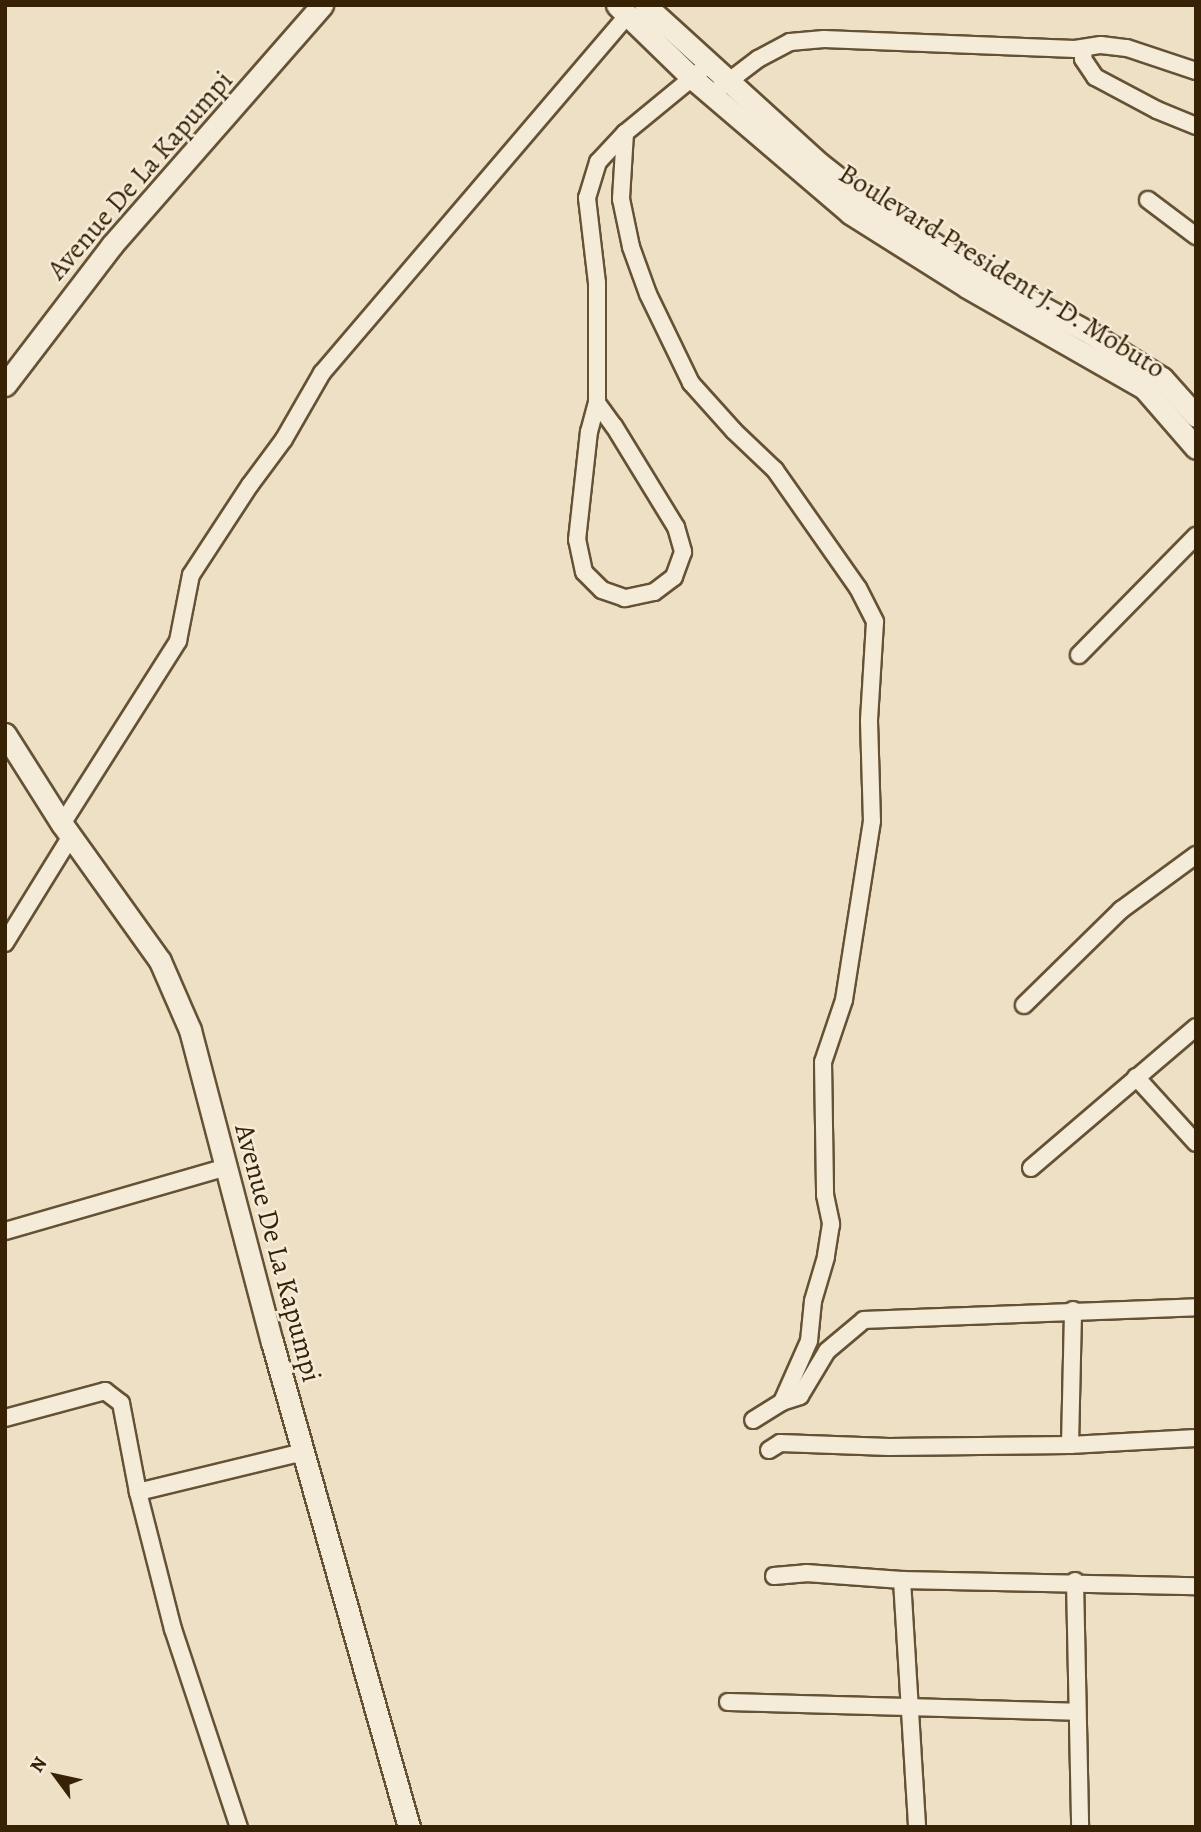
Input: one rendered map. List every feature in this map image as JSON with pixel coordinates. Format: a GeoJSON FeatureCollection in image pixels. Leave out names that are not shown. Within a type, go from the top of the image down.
{"type":"FeatureCollection","features":[{"type":"Feature","properties":{"kind":"main road","name":"Avenue De La Kapumpi"},"geometry":{"type":"LineString","coordinates":[[6,382],[112,245],[322,5]]}},
{"type":"Feature","properties":{"kind":"main road","name":"Boulevard President J. D. Mobuto"},"geometry":{"type":"LineString","coordinates":[[630,9],[709,64],[719,87]]}},
{"type":"Feature","properties":{"kind":"main road","name":"Boulevard President J. D. Mobuto"},"geometry":{"type":"LineString","coordinates":[[630,9],[691,77],[719,87],[856,205],[1144,388],[1196,448]]}},
{"type":"Feature","properties":{"kind":"main road","name":"Boulevard President J. D. Mobuto"},"geometry":{"type":"LineString","coordinates":[[972,280],[1090,332],[1162,378],[1196,416]]}},
{"type":"Feature","properties":{"kind":"main road","name":"Avenue De La Kapumpi"},"geometry":{"type":"LineString","coordinates":[[5,734],[66,830],[160,961],[190,1030],[303,1452],[409,1827]]}},
{"type":"Feature","properties":{"kind":"street"},"geometry":{"type":"LineString","coordinates":[[5,943],[66,830],[178,641],[191,575],[250,485],[284,439],[322,373],[630,9]]}},
{"type":"Feature","properties":{"kind":"street"},"geometry":{"type":"LineString","coordinates":[[719,87],[790,42],[897,40],[1084,48],[1101,45],[1127,48],[1196,71]]}},
{"type":"Feature","properties":{"kind":"street"},"geometry":{"type":"LineString","coordinates":[[1084,48],[1083,59],[1095,77],[1157,110],[1196,126]]}},
{"type":"Feature","properties":{"kind":"street"},"geometry":{"type":"LineString","coordinates":[[597,404],[614,425],[676,527],[683,552],[674,577],[654,592],[625,598],[602,590],[584,572],[577,540],[589,432],[597,404],[597,283],[587,198],[598,162],[625,133],[709,64]]}},
{"type":"Feature","properties":{"kind":"street"},"geometry":{"type":"LineString","coordinates":[[625,133],[621,199],[631,247],[648,294],[691,383],[734,431],[775,470],[858,588],[874,622],[869,733],[872,821],[844,1000],[823,1062],[825,1195],[831,1224],[813,1301],[809,1341],[782,1402]]}},
{"type":"Feature","properties":{"kind":"street"},"geometry":{"type":"LineString","coordinates":[[1148,200],[1196,236]]}},
{"type":"Feature","properties":{"kind":"street"},"geometry":{"type":"LineString","coordinates":[[1079,656],[1196,536]]}},
{"type":"Feature","properties":{"kind":"street"},"geometry":{"type":"LineString","coordinates":[[1024,1005],[1121,910],[1196,855]]}},
{"type":"Feature","properties":{"kind":"street"},"geometry":{"type":"LineString","coordinates":[[1031,1168],[1196,1027]]}},
{"type":"Feature","properties":{"kind":"street"},"geometry":{"type":"LineString","coordinates":[[1136,1077],[1196,1143]]}},
{"type":"Feature","properties":{"kind":"street"},"geometry":{"type":"LineString","coordinates":[[5,1231],[227,1167]]}},
{"type":"Feature","properties":{"kind":"street"},"geometry":{"type":"LineString","coordinates":[[753,1420],[782,1402],[800,1396],[827,1351],[864,1320],[1196,1307]]}},
{"type":"Feature","properties":{"kind":"street"},"geometry":{"type":"LineString","coordinates":[[1070,1445],[1073,1310]]}},
{"type":"Feature","properties":{"kind":"street"},"geometry":{"type":"LineString","coordinates":[[5,1418],[105,1391],[121,1402],[138,1492],[173,1629],[239,1827]]}},
{"type":"Feature","properties":{"kind":"street"},"geometry":{"type":"LineString","coordinates":[[769,1450],[780,1443],[889,1447],[1070,1445],[1196,1438]]}},
{"type":"Feature","properties":{"kind":"street"},"geometry":{"type":"LineString","coordinates":[[138,1492],[303,1452]]}},
{"type":"Feature","properties":{"kind":"street"},"geometry":{"type":"LineString","coordinates":[[774,1576],[806,1573],[902,1580],[1075,1581],[1196,1586]]}},
{"type":"Feature","properties":{"kind":"street"},"geometry":{"type":"LineString","coordinates":[[902,1580],[917,1827]]}},
{"type":"Feature","properties":{"kind":"street"},"geometry":{"type":"LineString","coordinates":[[1075,1581],[1080,1827]]}},
{"type":"Feature","properties":{"kind":"street"},"geometry":{"type":"LineString","coordinates":[[728,1702],[1077,1712]]}}]}
